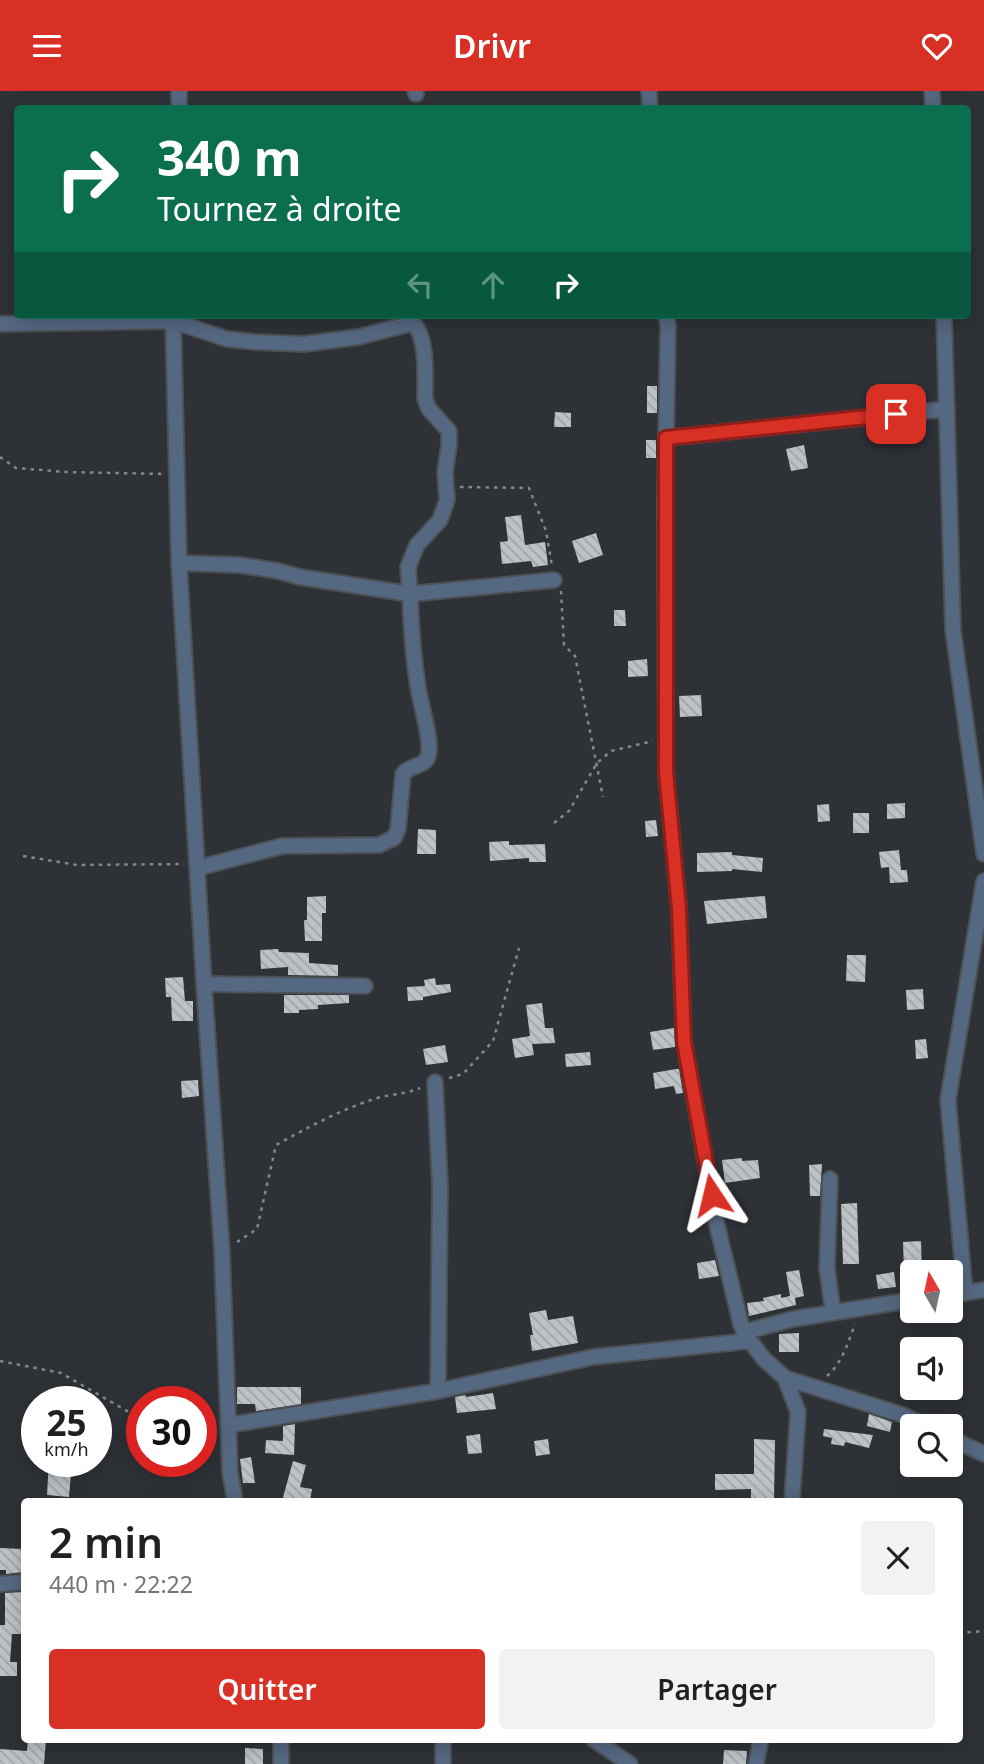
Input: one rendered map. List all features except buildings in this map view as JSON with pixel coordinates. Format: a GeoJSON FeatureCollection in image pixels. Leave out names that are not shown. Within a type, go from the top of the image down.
{"type":"FeatureCollection","features":[{"type":"Feature","properties":{"kind":"street"},"geometry":{"type":"LineString","coordinates":[[0,324],[144,319]]}},
{"type":"Feature","properties":{"kind":"street"},"geometry":{"type":"LineString","coordinates":[[173,319],[179,563],[222,1252],[230,1472],[234,1498]]}},
{"type":"Feature","properties":{"kind":"street"},"geometry":{"type":"LineString","coordinates":[[176,319],[227,339],[304,344],[358,337],[413,323],[422,339],[425,399],[429,409],[449,432],[445,472],[447,500],[440,520],[417,545],[408,567],[412,634],[429,745],[428,758],[425,762],[407,768],[404,774],[398,829],[394,838],[379,845],[282,846],[198,866]]}},
{"type":"Feature","properties":{"kind":"street"},"geometry":{"type":"LineString","coordinates":[[667,319],[666,772],[679,909],[684,1042],[716,1221],[746,1337],[764,1359],[785,1378],[900,1414]]}},
{"type":"Feature","properties":{"kind":"street"},"geometry":{"type":"LineString","coordinates":[[944,319],[953,630],[984,854]]}},
{"type":"Feature","properties":{"kind":"street"},"geometry":{"type":"LineString","coordinates":[[666,438],[947,409]]}},
{"type":"Feature","properties":{"kind":"street"},"geometry":{"type":"LineString","coordinates":[[179,563],[240,565],[410,594],[554,580]]}},
{"type":"Feature","properties":{"kind":"street"},"geometry":{"type":"LineString","coordinates":[[956,1260],[947,1100],[984,881]]}},
{"type":"Feature","properties":{"kind":"street"},"geometry":{"type":"LineString","coordinates":[[204,984],[365,986]]}},
{"type":"Feature","properties":{"kind":"street"},"geometry":{"type":"LineString","coordinates":[[435,1082],[440,1185],[438,1391]]}},
{"type":"Feature","properties":{"kind":"street"},"geometry":{"type":"LineString","coordinates":[[830,1179],[827,1268],[833,1312]]}},
{"type":"Feature","properties":{"kind":"street"},"geometry":{"type":"LineString","coordinates":[[963,1293],[984,1290]]}},
{"type":"Feature","properties":{"kind":"street"},"geometry":{"type":"LineString","coordinates":[[229,1425],[438,1391],[593,1357],[746,1337],[793,1319],[900,1302]]}},
{"type":"Feature","properties":{"kind":"street"},"geometry":{"type":"LineString","coordinates":[[785,1378],[798,1412],[792,1498]]}},
{"type":"Feature","properties":{"kind":"street"},"geometry":{"type":"LineString","coordinates":[[963,1444],[984,1454]]}},
{"type":"Feature","properties":{"kind":"street"},"geometry":{"type":"LineString","coordinates":[[0,1584],[21,1582]]}},
{"type":"Feature","properties":{"kind":"street"},"geometry":{"type":"LineString","coordinates":[[281,1743],[281,1764]]}},
{"type":"Feature","properties":{"kind":"street"},"geometry":{"type":"LineString","coordinates":[[443,1743],[443,1764]]}},
{"type":"Feature","properties":{"kind":"street"},"geometry":{"type":"LineString","coordinates":[[599,1743],[630,1764]]}},
{"type":"Feature","properties":{"kind":"street"},"geometry":{"type":"LineString","coordinates":[[756,1764],[760,1743]]}},
{"type":"Feature","properties":{"kind":"path"},"geometry":{"type":"LineString","coordinates":[[0,457],[16,468],[66,472],[177,474]]}},
{"type":"Feature","properties":{"kind":"path"},"geometry":{"type":"LineString","coordinates":[[446,487],[529,488],[546,531],[554,580],[561,587],[564,645],[575,656],[603,797]]}},
{"type":"Feature","properties":{"kind":"path"},"geometry":{"type":"LineString","coordinates":[[554,823],[569,811],[597,762],[611,751],[666,737]]}},
{"type":"Feature","properties":{"kind":"path"},"geometry":{"type":"LineString","coordinates":[[23,856],[77,865],[198,866]]}},
{"type":"Feature","properties":{"kind":"path"},"geometry":{"type":"LineString","coordinates":[[222,1252],[257,1230],[276,1145],[330,1116],[374,1098],[408,1093],[463,1075],[493,1041],[519,948]]}},
{"type":"Feature","properties":{"kind":"path"},"geometry":{"type":"LineString","coordinates":[[813,1387],[835,1369],[862,1307]]}},
{"type":"Feature","properties":{"kind":"path"},"geometry":{"type":"LineString","coordinates":[[0,1361],[61,1373],[126,1410]]}},
{"type":"Feature","properties":{"kind":"path"},"geometry":{"type":"LineString","coordinates":[[963,1633],[984,1631]]}},
{"type":"Feature","properties":{"kind":"route"},"geometry":{"type":"LineString","coordinates":[[712,1195],[684,1042],[679,909],[666,772],[666,438],[896,414]]}}]}
